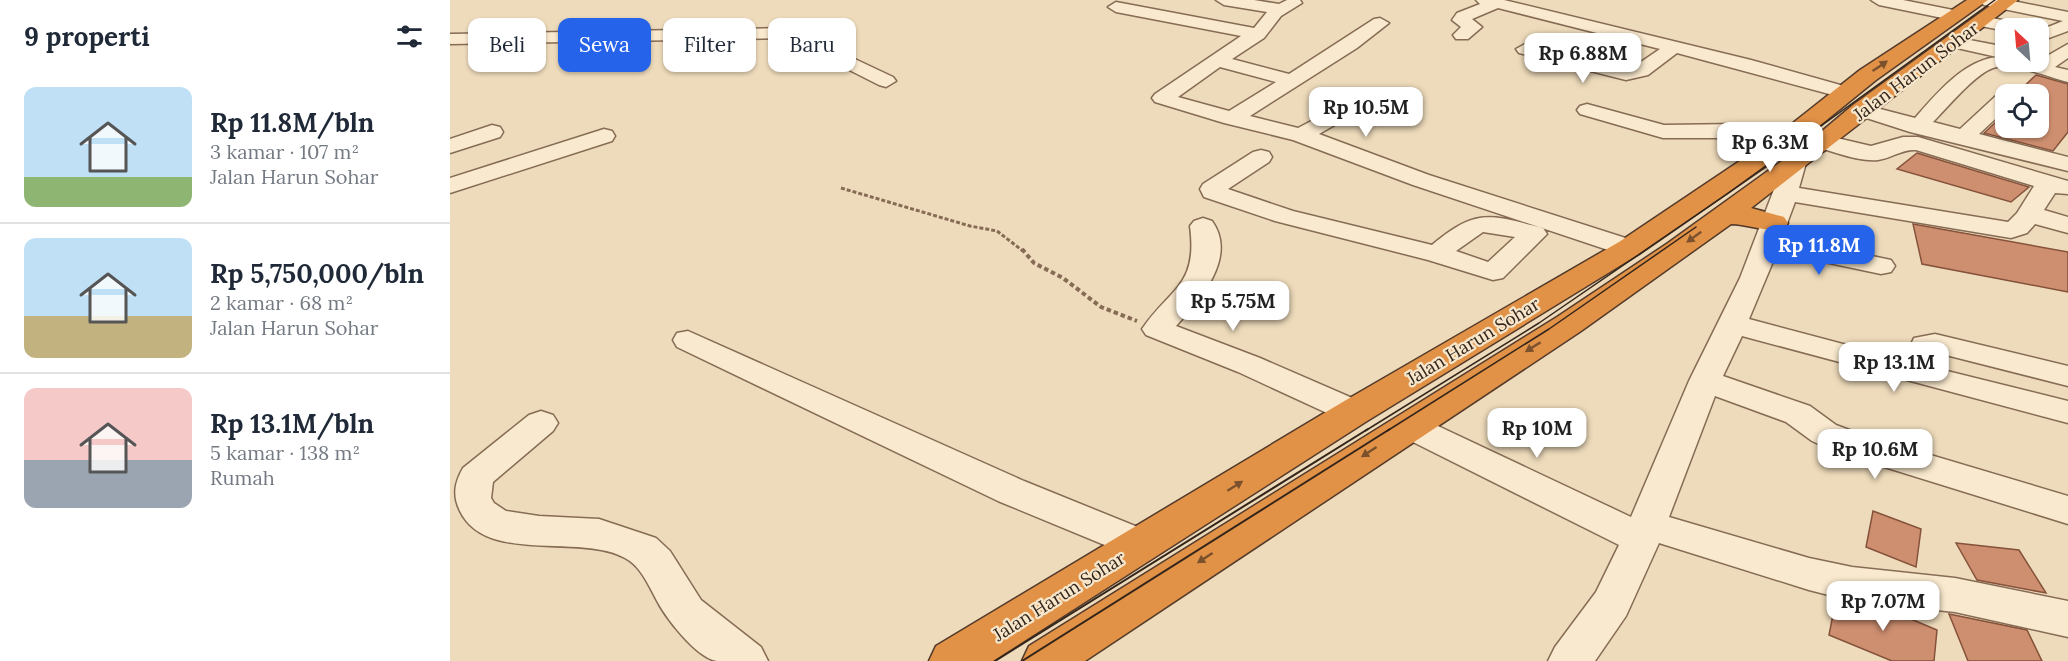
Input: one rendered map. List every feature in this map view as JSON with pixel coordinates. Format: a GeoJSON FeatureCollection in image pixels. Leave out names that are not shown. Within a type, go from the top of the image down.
{"type":"FeatureCollection","features":[{"type":"Feature","properties":{"kind":"highway","name":"Jalan Harun Sohar"},"geometry":{"type":"LineString","coordinates":[[1046,661],[1569,324],[1724,215],[1781,193],[1881,113],[1995,28]]}},
{"type":"Feature","properties":{"kind":"highway","name":"Jalan Harun Sohar"},"geometry":{"type":"LineString","coordinates":[[953,661],[1354,412],[1620,253],[1781,193],[1824,142],[1881,113]]}},
{"type":"Feature","properties":{"kind":"highway"},"geometry":{"type":"LineString","coordinates":[[1724,215],[1750,216],[1781,193]]}},
{"type":"Feature","properties":{"kind":"street"},"geometry":{"type":"LineString","coordinates":[[1224,0],[1286,6],[1272,15],[1269,24],[1258,34],[1162,98],[1231,119],[1301,135],[1620,253]]}},
{"type":"Feature","properties":{"kind":"street"},"geometry":{"type":"LineString","coordinates":[[1879,0],[1995,25]]}},
{"type":"Feature","properties":{"kind":"street"},"geometry":{"type":"LineString","coordinates":[[1462,34],[1473,27],[1461,20],[1463,17],[1490,2],[1674,48],[1881,113],[1965,136],[2054,181],[2068,208]]}},
{"type":"Feature","properties":{"kind":"street"},"geometry":{"type":"LineString","coordinates":[[1116,7],[1258,34]]}},
{"type":"Feature","properties":{"kind":"street"},"geometry":{"type":"LineString","coordinates":[[2049,19],[2068,17]]}},
{"type":"Feature","properties":{"kind":"street"},"geometry":{"type":"LineString","coordinates":[[1231,119],[1380,23]]}},
{"type":"Feature","properties":{"kind":"street"},"geometry":{"type":"LineString","coordinates":[[2049,25],[2068,24]]}},
{"type":"Feature","properties":{"kind":"street"},"geometry":{"type":"LineString","coordinates":[[2049,25],[2068,24]]}},
{"type":"Feature","properties":{"kind":"street"},"geometry":{"type":"LineString","coordinates":[[1881,113],[1933,108],[1995,30]]}},
{"type":"Feature","properties":{"kind":"street"},"geometry":{"type":"LineString","coordinates":[[450,39],[789,33],[886,81]]}},
{"type":"Feature","properties":{"kind":"street"},"geometry":{"type":"LineString","coordinates":[[2049,35],[2068,39]]}},
{"type":"Feature","properties":{"kind":"street"},"geometry":{"type":"LineString","coordinates":[[1525,49],[1598,69],[1629,74],[1641,71],[1674,48]]}},
{"type":"Feature","properties":{"kind":"street"},"geometry":{"type":"LineString","coordinates":[[2049,62],[2068,50]]}},
{"type":"Feature","properties":{"kind":"street"},"geometry":{"type":"LineString","coordinates":[[1219,61],[1293,81]]}},
{"type":"Feature","properties":{"kind":"street"},"geometry":{"type":"LineString","coordinates":[[2049,69],[2068,76]]}},
{"type":"Feature","properties":{"kind":"street"},"geometry":{"type":"LineString","coordinates":[[2018,84],[2030,72]]}},
{"type":"Feature","properties":{"kind":"street"},"geometry":{"type":"LineString","coordinates":[[1965,136],[1995,107]]}},
{"type":"Feature","properties":{"kind":"street"},"geometry":{"type":"LineString","coordinates":[[1301,135],[1347,110]]}},
{"type":"Feature","properties":{"kind":"street"},"geometry":{"type":"LineString","coordinates":[[1587,110],[1663,131],[1689,133],[1739,131],[1781,193],[1881,266]]}},
{"type":"Feature","properties":{"kind":"street"},"geometry":{"type":"LineString","coordinates":[[450,146],[492,132]]}},
{"type":"Feature","properties":{"kind":"street"},"geometry":{"type":"LineString","coordinates":[[450,186],[604,136]]}},
{"type":"Feature","properties":{"kind":"street"},"geometry":{"type":"LineString","coordinates":[[1824,142],[1872,153],[1886,151],[1893,144],[1918,144],[2054,181]]}},
{"type":"Feature","properties":{"kind":"street"},"geometry":{"type":"LineString","coordinates":[[1261,157],[1212,189],[1213,192],[1284,216],[1437,254],[1494,272],[1534,234]]}},
{"type":"Feature","properties":{"kind":"street"},"geometry":{"type":"LineString","coordinates":[[1781,193],[1998,229],[2019,228],[2054,181]]}},
{"type":"Feature","properties":{"kind":"street"},"geometry":{"type":"LineString","coordinates":[[2054,181],[2068,225]]}},
{"type":"Feature","properties":{"kind":"street"},"geometry":{"type":"LineString","coordinates":[[1570,661],[1611,604],[1644,532],[1705,381],[1733,324],[1781,193]]}},
{"type":"Feature","properties":{"kind":"street"},"geometry":{"type":"LineString","coordinates":[[1437,254],[1458,236],[1482,222],[1492,222],[1620,253]]}},
{"type":"Feature","properties":{"kind":"street"},"geometry":{"type":"LineString","coordinates":[[1203,226],[1208,249],[1203,274],[1157,329],[1249,365],[1354,412]]}},
{"type":"Feature","properties":{"kind":"street"},"geometry":{"type":"LineString","coordinates":[[1733,324],[2068,412]]}},
{"type":"Feature","properties":{"kind":"street"},"geometry":{"type":"LineString","coordinates":[[688,340],[1011,491],[1141,545]]}},
{"type":"Feature","properties":{"kind":"street"},"geometry":{"type":"LineString","coordinates":[[1923,375],[1923,351],[1926,345],[1935,343],[2068,376]]}},
{"type":"Feature","properties":{"kind":"street"},"geometry":{"type":"LineString","coordinates":[[1705,381],[1798,414],[1824,433],[1848,443],[1999,492],[2068,510]]}},
{"type":"Feature","properties":{"kind":"street"},"geometry":{"type":"LineString","coordinates":[[541,423],[476,477],[465,501],[468,513],[481,522],[501,527],[598,534],[625,540],[644,550],[655,561],[686,612],[746,661]]}},
{"type":"Feature","properties":{"kind":"street"},"geometry":{"type":"LineString","coordinates":[[1409,426],[1644,532],[1852,584],[1955,595],[2068,619]]}},
{"type":"Feature","properties":{"kind":"path"},"geometry":{"type":"LineString","coordinates":[[841,188],[970,226],[997,231],[1020,247],[1034,263],[1063,278],[1101,307],[1157,329]]}},
{"type":"Feature","properties":{"kind":"building"},"geometry":{"type":"Polygon","coordinates":[[[2036,75],[2068,84],[2068,132],[2053,151],[2003,138],[2049,138],[2049,84],[2027,84],[2036,75]]]}},
{"type":"Feature","properties":{"kind":"building"},"geometry":{"type":"Polygon","coordinates":[[[1995,123],[1995,136],[1984,133],[1995,123]]]}},
{"type":"Feature","properties":{"kind":"building"},"geometry":{"type":"Polygon","coordinates":[[[1917,153],[2029,187],[2011,202],[1897,169],[1917,153]]]}},
{"type":"Feature","properties":{"kind":"building"},"geometry":{"type":"Polygon","coordinates":[[[1913,224],[2068,252],[2068,292],[1922,264],[1913,224]]]}},
{"type":"Feature","properties":{"kind":"building"},"geometry":{"type":"Polygon","coordinates":[[[1873,511],[1921,529],[1916,567],[1866,547],[1873,511]]]}},
{"type":"Feature","properties":{"kind":"building"},"geometry":{"type":"Polygon","coordinates":[[[1956,543],[2019,550],[2046,593],[1977,580],[1956,543]]]}},
{"type":"Feature","properties":{"kind":"building"},"geometry":{"type":"Polygon","coordinates":[[[1836,599],[1880,606],[1937,630],[1934,661],[1892,661],[1829,635],[1836,599]]]}},
{"type":"Feature","properties":{"kind":"building"},"geometry":{"type":"Polygon","coordinates":[[[1949,614],[2027,630],[2042,661],[1968,661],[1949,614]]]}},
{"type":"Feature","properties":{"kind":"tram line"},"geometry":{"type":"LineString","coordinates":[[1365,431],[1539,323],[1727,194],[1995,0]]}},
{"type":"Feature","properties":{"kind":"tram line"},"geometry":{"type":"LineString","coordinates":[[1387,431],[1549,329],[1696,227]]}},
{"type":"Feature","properties":{"kind":"tram line"},"geometry":{"type":"LineString","coordinates":[[995,661],[1368,429]]}},
{"type":"Feature","properties":{"kind":"tram line"},"geometry":{"type":"LineString","coordinates":[[1022,661],[1390,429]]}}]}
